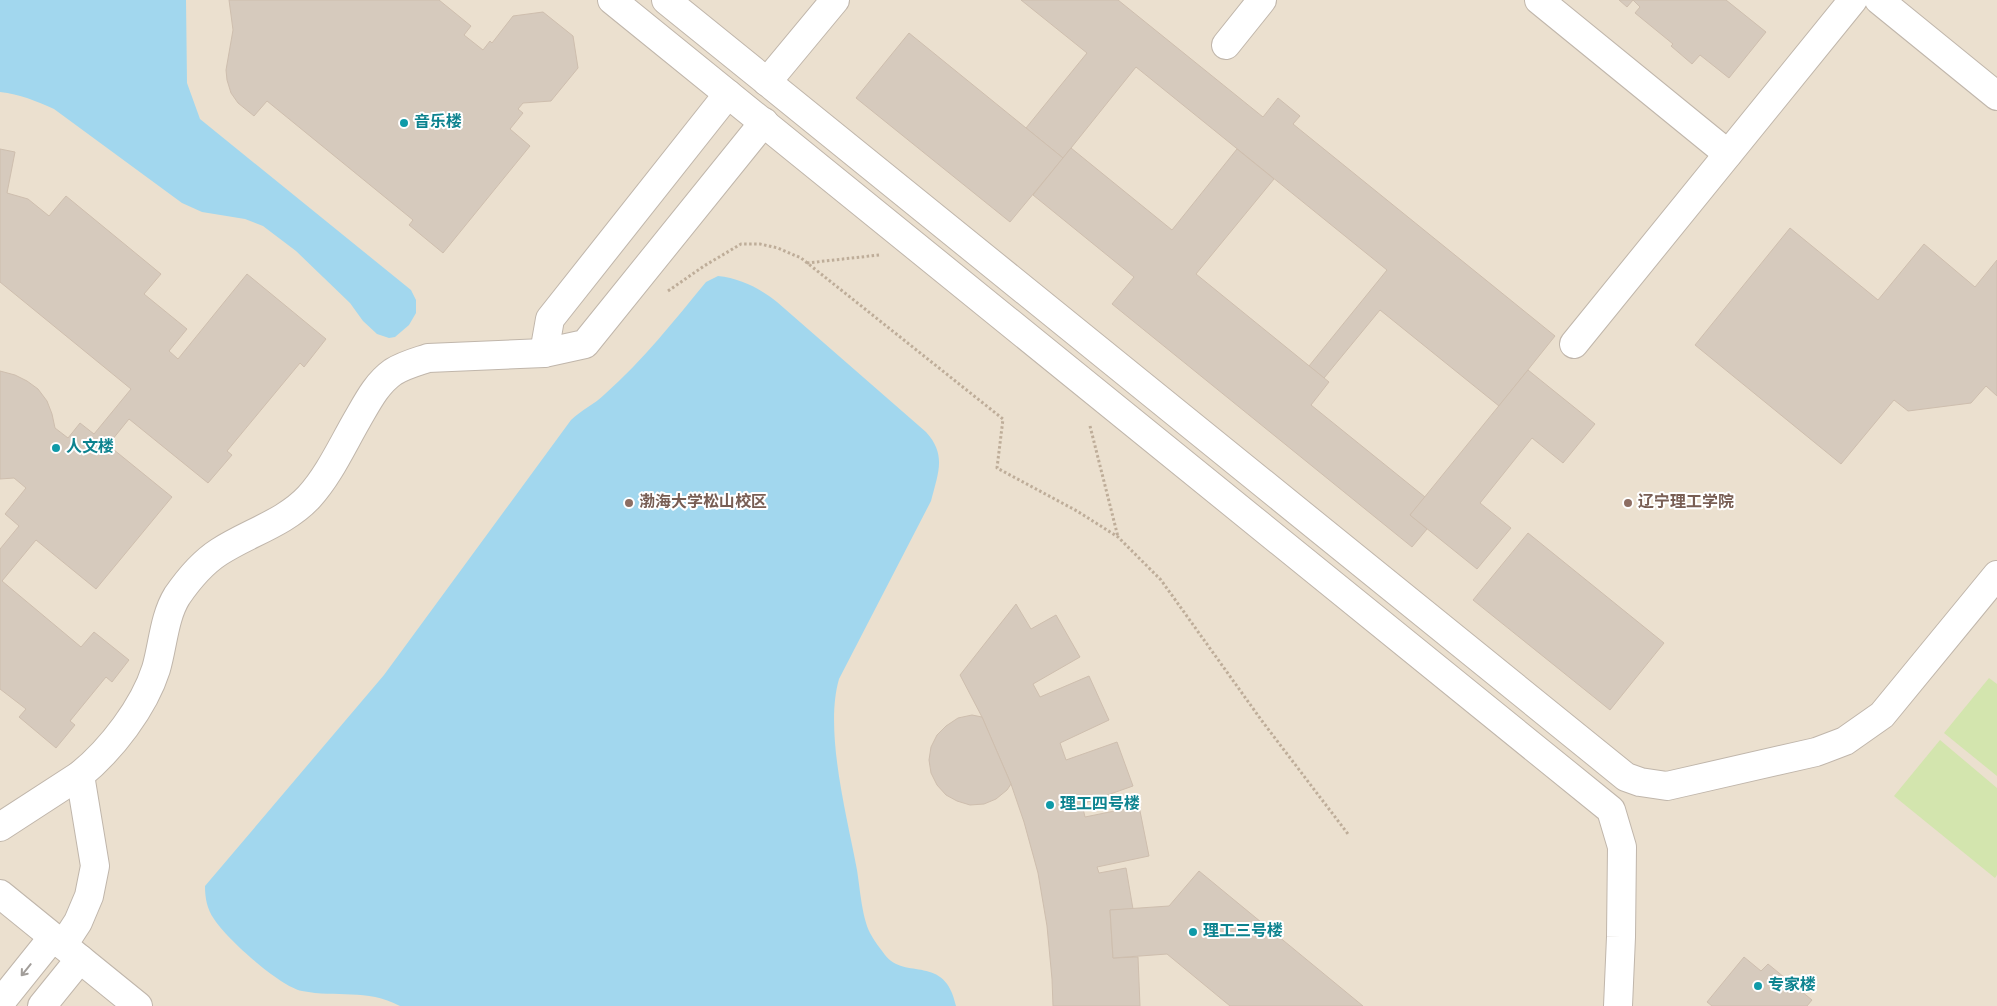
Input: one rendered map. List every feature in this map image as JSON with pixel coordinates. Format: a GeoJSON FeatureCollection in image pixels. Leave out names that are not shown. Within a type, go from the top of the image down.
{"type":"FeatureCollection","features":[{"type":"Feature","properties":{"kind":"lane"},"geometry":{"type":"LineString","coordinates":[[612,0],[1611,810],[1622,847],[1618,1006]]}},
{"type":"Feature","properties":{"kind":"lane"},"geometry":{"type":"LineString","coordinates":[[666,0],[1626,777],[1640,782],[1667,786],[1816,752],[1845,741],[1882,715],[1993,587]]}},
{"type":"Feature","properties":{"kind":"lane"},"geometry":{"type":"LineString","coordinates":[[767,82],[835,0]]}},
{"type":"Feature","properties":{"kind":"lane"},"geometry":{"type":"LineString","coordinates":[[1226,44],[1262,0]]}},
{"type":"Feature","properties":{"kind":"lane"},"geometry":{"type":"LineString","coordinates":[[1539,0],[1728,154]]}},
{"type":"Feature","properties":{"kind":"lane"},"geometry":{"type":"LineString","coordinates":[[1574,344],[1853,0]]}},
{"type":"Feature","properties":{"kind":"lane"},"geometry":{"type":"LineString","coordinates":[[1879,0],[1997,96]]}},
{"type":"Feature","properties":{"kind":"lane"},"geometry":{"type":"LineString","coordinates":[[544,353],[550,319],[728,94]]}},
{"type":"Feature","properties":{"kind":"lane"},"geometry":{"type":"LineString","coordinates":[[0,827],[89,768],[125,726],[146,694],[156,669],[171,608],[192,577],[219,552],[286,516],[307,499],[335,459],[372,394],[382,382],[393,372],[410,363],[428,358],[544,353],[585,344],[764,122]]}},
{"type":"Feature","properties":{"kind":"lane"},"geometry":{"type":"LineString","coordinates":[[42,1006],[65,947],[89,896],[95,866],[80,775]]}},
{"type":"Feature","properties":{"kind":"lane"},"geometry":{"type":"LineString","coordinates":[[0,894],[138,1006]]}},
{"type":"Feature","properties":{"kind":"lane"},"geometry":{"type":"LineString","coordinates":[[0,1003],[65,947]]}},
{"type":"Feature","properties":{"kind":"path"},"geometry":{"type":"LineString","coordinates":[[662,295],[704,266],[741,244],[760,244],[778,248],[807,262],[1003,419],[997,468],[1077,511],[1118,537],[1161,580],[1262,721],[1348,834]]}},
{"type":"Feature","properties":{"kind":"path"},"geometry":{"type":"LineString","coordinates":[[807,262],[888,254]]}},
{"type":"Feature","properties":{"kind":"path"},"geometry":{"type":"LineString","coordinates":[[1088,418],[1118,537]]}},
{"type":"Feature","properties":{"kind":"shaded area","name":"渤海大学松山校区"},"geometry":{"type":"Polygon","coordinates":[[[0,0],[1997,0],[1997,1006],[0,1006],[0,0]]]}},
{"type":"Feature","properties":{"kind":"green space"},"geometry":{"type":"Polygon","coordinates":[[[1989,678],[1997,684],[1997,776],[1944,733],[1989,678]]]}},
{"type":"Feature","properties":{"kind":"green space"},"geometry":{"type":"Polygon","coordinates":[[[1940,740],[1997,788],[1997,875],[1995,878],[1894,796],[1940,740]]]}},
{"type":"Feature","properties":{"kind":"water"},"geometry":{"type":"Polygon","coordinates":[[[0,0],[186,0],[187,83],[200,119],[411,290],[416,300],[416,313],[409,325],[395,337],[389,338],[377,334],[363,321],[350,303],[296,251],[263,226],[245,219],[202,212],[182,203],[54,109],[21,96],[0,92],[0,0]]]}},
{"type":"Feature","properties":{"kind":"water"},"geometry":{"type":"Polygon","coordinates":[[[718,276],[750,285],[777,302],[926,432],[933,440],[937,449],[939,465],[931,501],[839,679],[835,700],[834,723],[835,748],[843,800],[863,911],[870,933],[885,955],[893,962],[934,973],[943,979],[951,990],[956,1006],[400,1006],[387,1000],[363,995],[302,991],[280,980],[254,961],[221,928],[208,907],[205,886],[384,675],[571,420],[601,398],[619,381],[658,340],[706,282],[718,276]]]}},
{"type":"Feature","properties":{"kind":"building","name":"音乐楼"},"geometry":{"type":"Polygon","coordinates":[[[229,0],[439,0],[471,26],[464,35],[483,50],[490,41],[492,43],[513,16],[543,12],[573,36],[578,68],[551,101],[523,103],[518,109],[523,113],[510,129],[530,146],[443,253],[409,225],[413,220],[267,101],[254,116],[238,103],[231,93],[226,70],[233,30],[229,0]]]}},
{"type":"Feature","properties":{"kind":"building"},"geometry":{"type":"Polygon","coordinates":[[[1021,0],[1118,0],[1263,117],[1278,98],[1300,116],[1293,124],[1555,336],[1499,406],[1380,310],[1324,378],[1309,366],[1387,270],[1136,67],[1063,158],[1026,128],[1087,53],[1021,0]]]}},
{"type":"Feature","properties":{"kind":"building"},"geometry":{"type":"Polygon","coordinates":[[[1619,0],[1633,0],[1627,7],[1619,0]]]}},
{"type":"Feature","properties":{"kind":"building"},"geometry":{"type":"Polygon","coordinates":[[[1633,0],[1726,0],[1766,32],[1729,78],[1700,55],[1692,64],[1671,46],[1673,44],[1635,13],[1640,7],[1633,0]]]}},
{"type":"Feature","properties":{"kind":"building"},"geometry":{"type":"Polygon","coordinates":[[[909,33],[1063,158],[1010,222],[856,98],[909,33]]]}},
{"type":"Feature","properties":{"kind":"building"},"geometry":{"type":"Polygon","coordinates":[[[1071,148],[1172,230],[1237,149],[1274,179],[1196,274],[1329,382],[1311,405],[1425,497],[1410,515],[1427,529],[1412,547],[1112,304],[1134,277],[1033,195],[1071,148]]]}},
{"type":"Feature","properties":{"kind":"building","name":"人文楼"},"geometry":{"type":"Polygon","coordinates":[[[0,149],[15,152],[7,193],[28,199],[49,216],[66,196],[161,274],[144,294],[187,329],[169,351],[178,359],[247,274],[326,339],[304,367],[300,363],[227,451],[232,455],[208,483],[129,419],[108,445],[172,497],[96,589],[36,540],[2,581],[81,647],[94,632],[129,660],[112,682],[106,677],[70,721],[75,725],[56,748],[19,717],[26,709],[0,689],[0,549],[19,526],[5,514],[26,488],[14,478],[0,479],[0,371],[15,375],[38,389],[47,401],[55,428],[68,438],[80,423],[94,434],[131,389],[0,282],[0,149]]]}},
{"type":"Feature","properties":{"kind":"building"},"geometry":{"type":"Polygon","coordinates":[[[1790,228],[1878,300],[1924,244],[1975,287],[1997,260],[1997,396],[1986,386],[1971,403],[1908,411],[1894,400],[1841,464],[1695,345],[1790,228]]]}},
{"type":"Feature","properties":{"kind":"building"},"geometry":{"type":"Polygon","coordinates":[[[1528,370],[1595,424],[1563,463],[1532,438],[1480,503],[1511,528],[1477,569],[1410,515],[1528,370]]]}},
{"type":"Feature","properties":{"kind":"building"},"geometry":{"type":"Polygon","coordinates":[[[1528,533],[1664,643],[1610,710],[1473,600],[1528,533]]]}},
{"type":"Feature","properties":{"kind":"building","name":"理工四号楼"},"geometry":{"type":"Polygon","coordinates":[[[1016,604],[1031,629],[1056,615],[1080,657],[1033,684],[1040,697],[1089,676],[1109,720],[1060,743],[1066,760],[1117,742],[1133,786],[1082,804],[1085,817],[1139,806],[1149,856],[1097,867],[1099,873],[1126,868],[1133,909],[1110,910],[1113,958],[1138,957],[1140,1006],[1053,1006],[1047,926],[1038,873],[1024,822],[1011,784],[982,717],[960,675],[1016,604]]]}},
{"type":"Feature","properties":{"kind":"building"},"geometry":{"type":"Polygon","coordinates":[[[972,715],[982,717],[1011,784],[996,799],[984,804],[970,805],[946,795],[937,785],[931,773],[929,760],[931,747],[937,735],[958,718],[972,715]]]}},
{"type":"Feature","properties":{"kind":"building","name":"理工三号楼"},"geometry":{"type":"Polygon","coordinates":[[[1199,871],[1363,1006],[1230,1006],[1167,954],[1113,958],[1110,910],[1169,906],[1199,871]]]}},
{"type":"Feature","properties":{"kind":"building","name":"专家楼"},"geometry":{"type":"Polygon","coordinates":[[[1744,957],[1761,971],[1768,964],[1812,1000],[1807,1006],[1712,1006],[1707,1002],[1744,957]]]}},
{"type":"Feature","properties":{"kind":"place","name":"音乐楼"},"geometry":{"type":"Point","coordinates":[404,123]}},
{"type":"Feature","properties":{"kind":"place","name":"人文楼"},"geometry":{"type":"Point","coordinates":[56,448]}},
{"type":"Feature","properties":{"kind":"place","name":"渤海大学松山校区"},"geometry":{"type":"Point","coordinates":[629,503]}},
{"type":"Feature","properties":{"kind":"place","name":"辽宁理工学院"},"geometry":{"type":"Point","coordinates":[1628,503]}},
{"type":"Feature","properties":{"kind":"place","name":"理工四号楼"},"geometry":{"type":"Point","coordinates":[1050,805]}},
{"type":"Feature","properties":{"kind":"place","name":"理工三号楼"},"geometry":{"type":"Point","coordinates":[1193,932]}},
{"type":"Feature","properties":{"kind":"place","name":"专家楼"},"geometry":{"type":"Point","coordinates":[1758,986]}}]}
